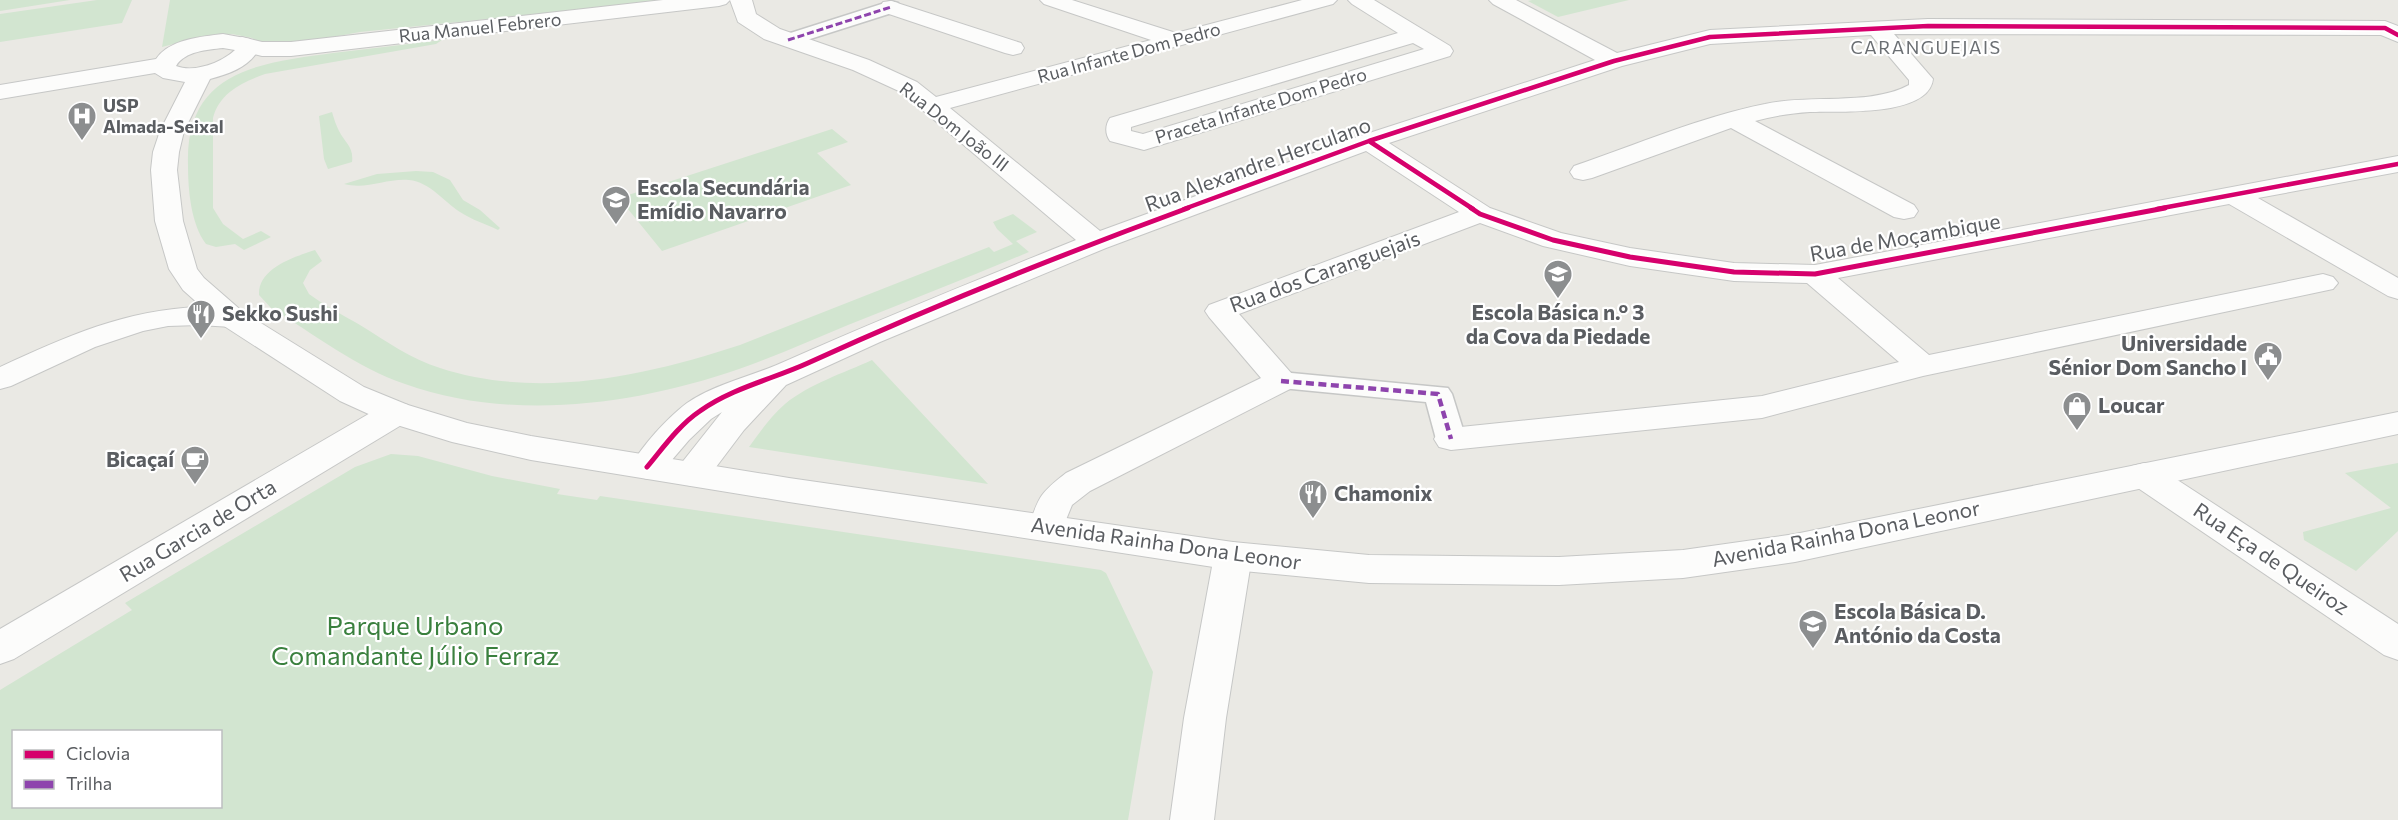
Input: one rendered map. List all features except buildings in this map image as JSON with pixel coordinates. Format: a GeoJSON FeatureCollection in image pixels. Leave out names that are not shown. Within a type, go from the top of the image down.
{"type":"FeatureCollection","features":[{"type":"Feature","properties":{"kind":"street","name":"Rua Manuel Febrero"},"geometry":{"type":"LineString","coordinates":[[163,65],[175,54],[198,45],[223,41],[277,50],[498,27],[719,0]]}},
{"type":"Feature","properties":{"kind":"street","name":"Rua Dom João III"},"geometry":{"type":"LineString","coordinates":[[741,0],[746,17],[772,34],[861,65],[909,87],[1096,242]]}},
{"type":"Feature","properties":{"kind":"street"},"geometry":{"type":"LineString","coordinates":[[788,40],[915,0]]}},
{"type":"Feature","properties":{"kind":"street"},"geometry":{"type":"LineString","coordinates":[[1051,0],[1177,41]]}},
{"type":"Feature","properties":{"kind":"street","name":"Rua Infante Dom Pedro"},"geometry":{"type":"LineString","coordinates":[[931,106],[1326,0]]}},
{"type":"Feature","properties":{"kind":"street","name":"Praceta Infante Dom Pedro"},"geometry":{"type":"LineString","coordinates":[[1359,0],[1416,35],[1442,51],[1144,142],[1119,136],[1119,123],[1416,35]]}},
{"type":"Feature","properties":{"kind":"street"},"geometry":{"type":"LineString","coordinates":[[1500,0],[1614,61]]}},
{"type":"Feature","properties":{"kind":"street"},"geometry":{"type":"LineString","coordinates":[[891,8],[1013,48]]}},
{"type":"Feature","properties":{"kind":"street","name":"Rua Alexandre Herculano"},"geometry":{"type":"LineString","coordinates":[[647,467],[677,432],[699,411],[732,393],[779,376],[869,335],[1096,242],[1369,141],[1614,61],[1710,37],[1877,28],[1920,17],[2385,28],[2398,35]]}},
{"type":"Feature","properties":{"kind":"street"},"geometry":{"type":"LineString","coordinates":[[1583,172],[1733,119],[1773,109],[1883,101],[1911,95],[1920,87],[1921,79],[1877,28]]}},
{"type":"Feature","properties":{"kind":"street"},"geometry":{"type":"LineString","coordinates":[[0,92],[163,65],[167,72],[175,74],[201,73],[226,67],[244,57],[248,51],[242,44]]}},
{"type":"Feature","properties":{"kind":"street","name":"Avenida Rainha Dona Leonor"},"geometry":{"type":"LineString","coordinates":[[201,73],[172,130],[164,170],[169,221],[183,269],[193,284],[232,318],[352,394],[396,413],[464,434],[531,448],[647,467],[1233,556],[1369,569],[1559,571],[1683,564],[1795,548],[2398,423]]}},
{"type":"Feature","properties":{"kind":"street"},"geometry":{"type":"LineString","coordinates":[[1733,119],[1904,211]]}},
{"type":"Feature","properties":{"kind":"street","name":"Rua de Moçambique"},"geometry":{"type":"LineString","coordinates":[[1369,141],[1480,214],[1553,240],[1630,257],[1734,272],[1815,274],[2398,164]]}},
{"type":"Feature","properties":{"kind":"street"},"geometry":{"type":"LineString","coordinates":[[2234,196],[2398,290]]}},
{"type":"Feature","properties":{"kind":"street","name":"Rua dos Caranguejais"},"geometry":{"type":"LineString","coordinates":[[1281,381],[1220,311],[1480,214]]}},
{"type":"Feature","properties":{"kind":"street"},"geometry":{"type":"LineString","coordinates":[[1815,274],[1923,366]]}},
{"type":"Feature","properties":{"kind":"street"},"geometry":{"type":"LineString","coordinates":[[1046,528],[1056,499],[1078,482],[1281,381],[1438,394],[1451,439],[1762,407],[1923,366],[2323,283]]}},
{"type":"Feature","properties":{"kind":"street"},"geometry":{"type":"LineString","coordinates":[[0,379],[101,332],[136,321],[184,315],[232,318]]}},
{"type":"Feature","properties":{"kind":"street","name":"Rua Alexandre Herculano"},"geometry":{"type":"LineString","coordinates":[[692,474],[732,422],[779,376]]}},
{"type":"Feature","properties":{"kind":"street","name":"Rua Garcia de Orta"},"geometry":{"type":"LineString","coordinates":[[0,648],[396,413]]}},
{"type":"Feature","properties":{"kind":"street","name":"Rua Eça de Queiroz"},"geometry":{"type":"LineString","coordinates":[[2144,475],[2398,644]]}},
{"type":"Feature","properties":{"kind":"street"},"geometry":{"type":"LineString","coordinates":[[1192,820],[1205,718],[1233,556]]}},
{"type":"Feature","properties":{"kind":"green space"},"geometry":{"type":"Polygon","coordinates":[[[0,0],[70,0],[0,11],[0,0]]]}},
{"type":"Feature","properties":{"kind":"green space"},"geometry":{"type":"Polygon","coordinates":[[[97,0],[132,0],[122,23],[0,42],[0,14],[97,0]]]}},
{"type":"Feature","properties":{"kind":"green space"},"geometry":{"type":"Polygon","coordinates":[[[170,0],[674,0],[360,32],[295,44],[265,45],[252,38],[232,34],[197,38],[162,47],[170,0]]]}},
{"type":"Feature","properties":{"kind":"green space"},"geometry":{"type":"Polygon","coordinates":[[[1629,0],[1558,17],[1528,1],[1629,0]]]}},
{"type":"Feature","properties":{"kind":"green space"},"geometry":{"type":"Polygon","coordinates":[[[442,40],[436,44],[265,74],[240,85],[226,95],[216,109],[213,118],[213,208],[223,224],[243,239],[261,231],[271,237],[244,250],[235,244],[216,247],[206,244],[194,217],[188,165],[190,133],[199,109],[213,90],[232,77],[279,61],[442,40]]]}},
{"type":"Feature","properties":{"kind":"green space"},"geometry":{"type":"Polygon","coordinates":[[[332,112],[339,131],[350,149],[352,162],[328,169],[324,159],[319,116],[332,112]]]}},
{"type":"Feature","properties":{"kind":"green space"},"geometry":{"type":"Polygon","coordinates":[[[832,129],[848,142],[817,153],[851,185],[662,251],[619,198],[832,129]]]}},
{"type":"Feature","properties":{"kind":"green space"},"geometry":{"type":"Polygon","coordinates":[[[433,172],[450,180],[463,200],[480,210],[500,228],[498,230],[465,215],[430,188],[417,182],[401,180],[361,186],[344,184],[377,174],[433,172]]]}},
{"type":"Feature","properties":{"kind":"green space"},"geometry":{"type":"Polygon","coordinates":[[[1013,214],[1037,232],[1016,241],[1029,252],[739,369],[699,382],[616,400],[530,405],[487,403],[446,396],[405,384],[370,369],[336,350],[271,308],[259,295],[264,278],[271,271],[288,260],[315,250],[322,261],[310,270],[303,283],[309,294],[419,360],[477,377],[515,382],[553,383],[592,380],[667,366],[740,345],[989,247],[994,252],[1013,244],[993,222],[1013,214]]]}},
{"type":"Feature","properties":{"kind":"green space"},"geometry":{"type":"Polygon","coordinates":[[[872,360],[988,484],[749,447],[775,414],[794,397],[872,360]]]}},
{"type":"Feature","properties":{"kind":"green space","name":"Parque Urbano Comandante Júlio Ferraz"},"geometry":{"type":"Polygon","coordinates":[[[391,454],[418,456],[492,476],[560,489],[557,494],[597,500],[600,496],[1101,570],[1106,573],[1153,672],[1128,820],[0,820],[0,690],[132,610],[125,603],[355,467],[391,454]]]}},
{"type":"Feature","properties":{"kind":"green space"},"geometry":{"type":"Polygon","coordinates":[[[2398,463],[2398,531],[2356,571],[2304,540],[2303,532],[2391,508],[2345,473],[2398,463]]]}},
{"type":"Feature","properties":{"kind":"marked path"},"geometry":{"type":"LineString","coordinates":[[788,40],[891,7]]}},
{"type":"Feature","properties":{"kind":"marked path"},"geometry":{"type":"LineString","coordinates":[[1281,381],[1438,394],[1451,439]]}},
{"type":"Feature","properties":{"kind":"cycle path"},"geometry":{"type":"LineString","coordinates":[[647,467],[677,432],[699,411],[732,393],[779,376],[869,335],[1096,242],[1369,141],[1614,61],[1710,37],[1928,26],[2385,28],[2398,35]]}},
{"type":"Feature","properties":{"kind":"cycle path"},"geometry":{"type":"LineString","coordinates":[[1369,141],[1480,214],[1553,240],[1630,257],[1734,272],[1815,274],[2398,164]]}},
{"type":"Feature","properties":{"kind":"place","name":"USP Almada-Seixal"},"geometry":{"type":"Point","coordinates":[82,142]}},
{"type":"Feature","properties":{"kind":"place","name":"Escola Secundária Emídio Navarro"},"geometry":{"type":"Point","coordinates":[616,226]}},
{"type":"Feature","properties":{"kind":"place","name":"Escola Básica n.º 3 da Cova da Piedade"},"geometry":{"type":"Point","coordinates":[1558,300]}},
{"type":"Feature","properties":{"kind":"place","name":"Sekko Sushi"},"geometry":{"type":"Point","coordinates":[201,340]}},
{"type":"Feature","properties":{"kind":"place","name":"Universidade Sénior Dom Sancho I"},"geometry":{"type":"Point","coordinates":[2268,382]}},
{"type":"Feature","properties":{"kind":"place","name":"Loucar"},"geometry":{"type":"Point","coordinates":[2077,432]}},
{"type":"Feature","properties":{"kind":"place","name":"Bicaçaí"},"geometry":{"type":"Point","coordinates":[195,486]}},
{"type":"Feature","properties":{"kind":"place","name":"Chamonix"},"geometry":{"type":"Point","coordinates":[1313,520]}},
{"type":"Feature","properties":{"kind":"place","name":"Escola Básica D. António da Costa"},"geometry":{"type":"Point","coordinates":[1813,650]}},
{"type":"Feature","properties":{"kind":"district","name":"CARANGUEJAIS"},"geometry":{"type":"Point","coordinates":[1926,48]}}]}
